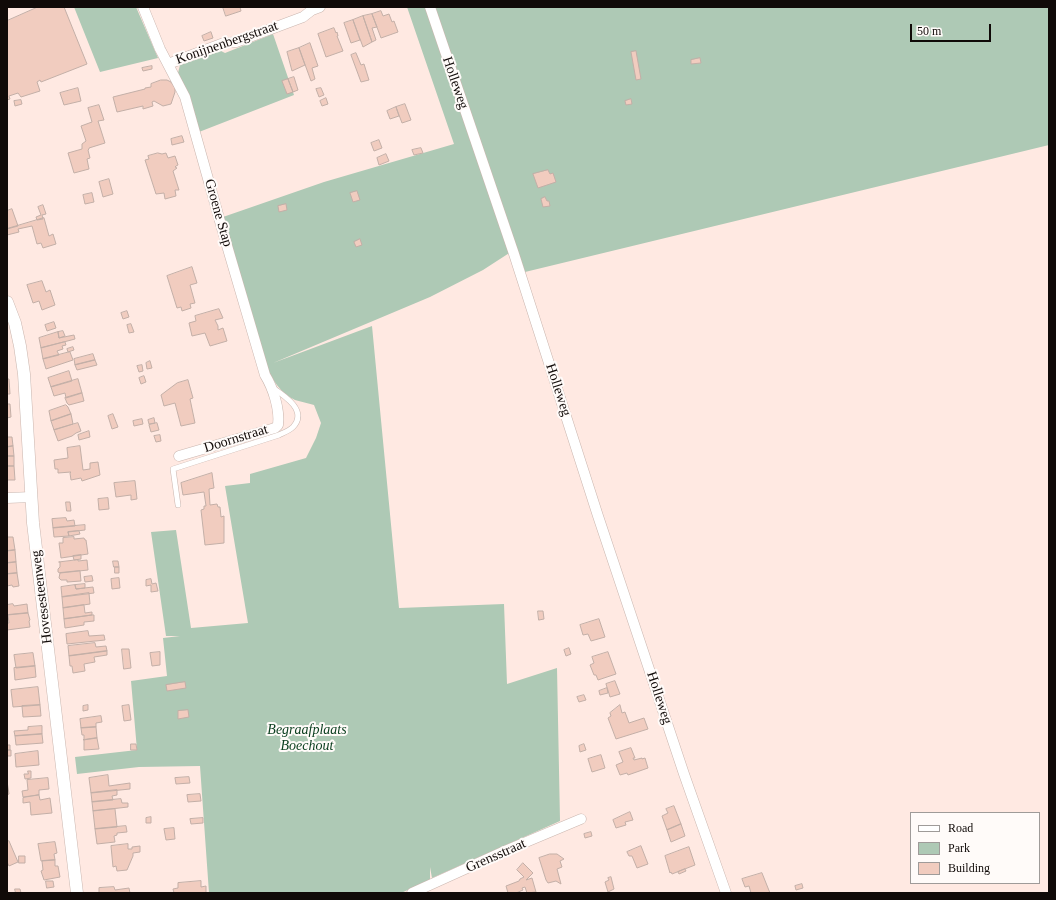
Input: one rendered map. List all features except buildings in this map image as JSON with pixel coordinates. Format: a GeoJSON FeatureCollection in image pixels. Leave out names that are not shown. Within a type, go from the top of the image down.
{"type":"FeatureCollection","features":[{"type":"Feature","properties":{"kind":"street","name":"Konijnenbergstraat"},"geometry":{"type":"LineString","coordinates":[[143,7],[160,49],[168,64],[224,43],[236,42],[303,17],[312,10],[320,7]]}},
{"type":"Feature","properties":{"kind":"street","name":"Holleweg"},"geometry":{"type":"LineString","coordinates":[[430,7],[514,254],[598,516],[684,774],[726,893]]}},
{"type":"Feature","properties":{"kind":"street","name":"Groene Stap"},"geometry":{"type":"LineString","coordinates":[[168,64],[186,97],[223,232],[262,365]]}},
{"type":"Feature","properties":{"kind":"street","name":"Hovesesteenweg"},"geometry":{"type":"LineString","coordinates":[[7,302],[15,323],[23,366],[33,523],[77,893]]}},
{"type":"Feature","properties":{"kind":"street","name":"Doornstraat"},"geometry":{"type":"LineString","coordinates":[[180,456],[275,428],[278,425],[278,417],[272,387],[265,375],[262,365]]}},
{"type":"Feature","properties":{"kind":"street"},"geometry":{"type":"LineString","coordinates":[[7,498],[32,497]]}},
{"type":"Feature","properties":{"kind":"street","name":"Grensstraat"},"geometry":{"type":"LineString","coordinates":[[412,893],[507,850],[581,819]]}},
{"type":"Feature","properties":{"kind":"lane"},"geometry":{"type":"LineString","coordinates":[[178,505],[173,469],[279,435],[292,428],[298,415],[296,409],[283,394],[272,387]]}},
{"type":"Feature","properties":{"kind":"green space"},"geometry":{"type":"Polygon","coordinates":[[[74,7],[136,7],[158,58],[100,72],[74,7]]]}},
{"type":"Feature","properties":{"kind":"green space","name":"Begraafplaats Boechout"},"geometry":{"type":"Polygon","coordinates":[[[407,7],[1049,7],[1049,145],[525,272],[517,248],[483,270],[430,297],[273,363],[372,326],[399,608],[504,604],[507,684],[557,668],[560,821],[432,878],[430,867],[430,880],[401,893],[209,893],[200,766],[139,767],[77,774],[75,757],[137,750],[131,681],[167,676],[163,638],[180,636],[166,636],[151,532],[176,530],[191,628],[248,623],[225,486],[250,483],[250,474],[306,458],[316,438],[321,423],[314,405],[295,400],[285,394],[274,381],[266,366],[223,217],[324,182],[454,144],[407,7]]]}},
{"type":"Feature","properties":{"kind":"green space"},"geometry":{"type":"Polygon","coordinates":[[[273,34],[294,95],[199,132],[191,101],[178,73],[180,65],[221,51],[225,53],[273,34]]]}}]}
